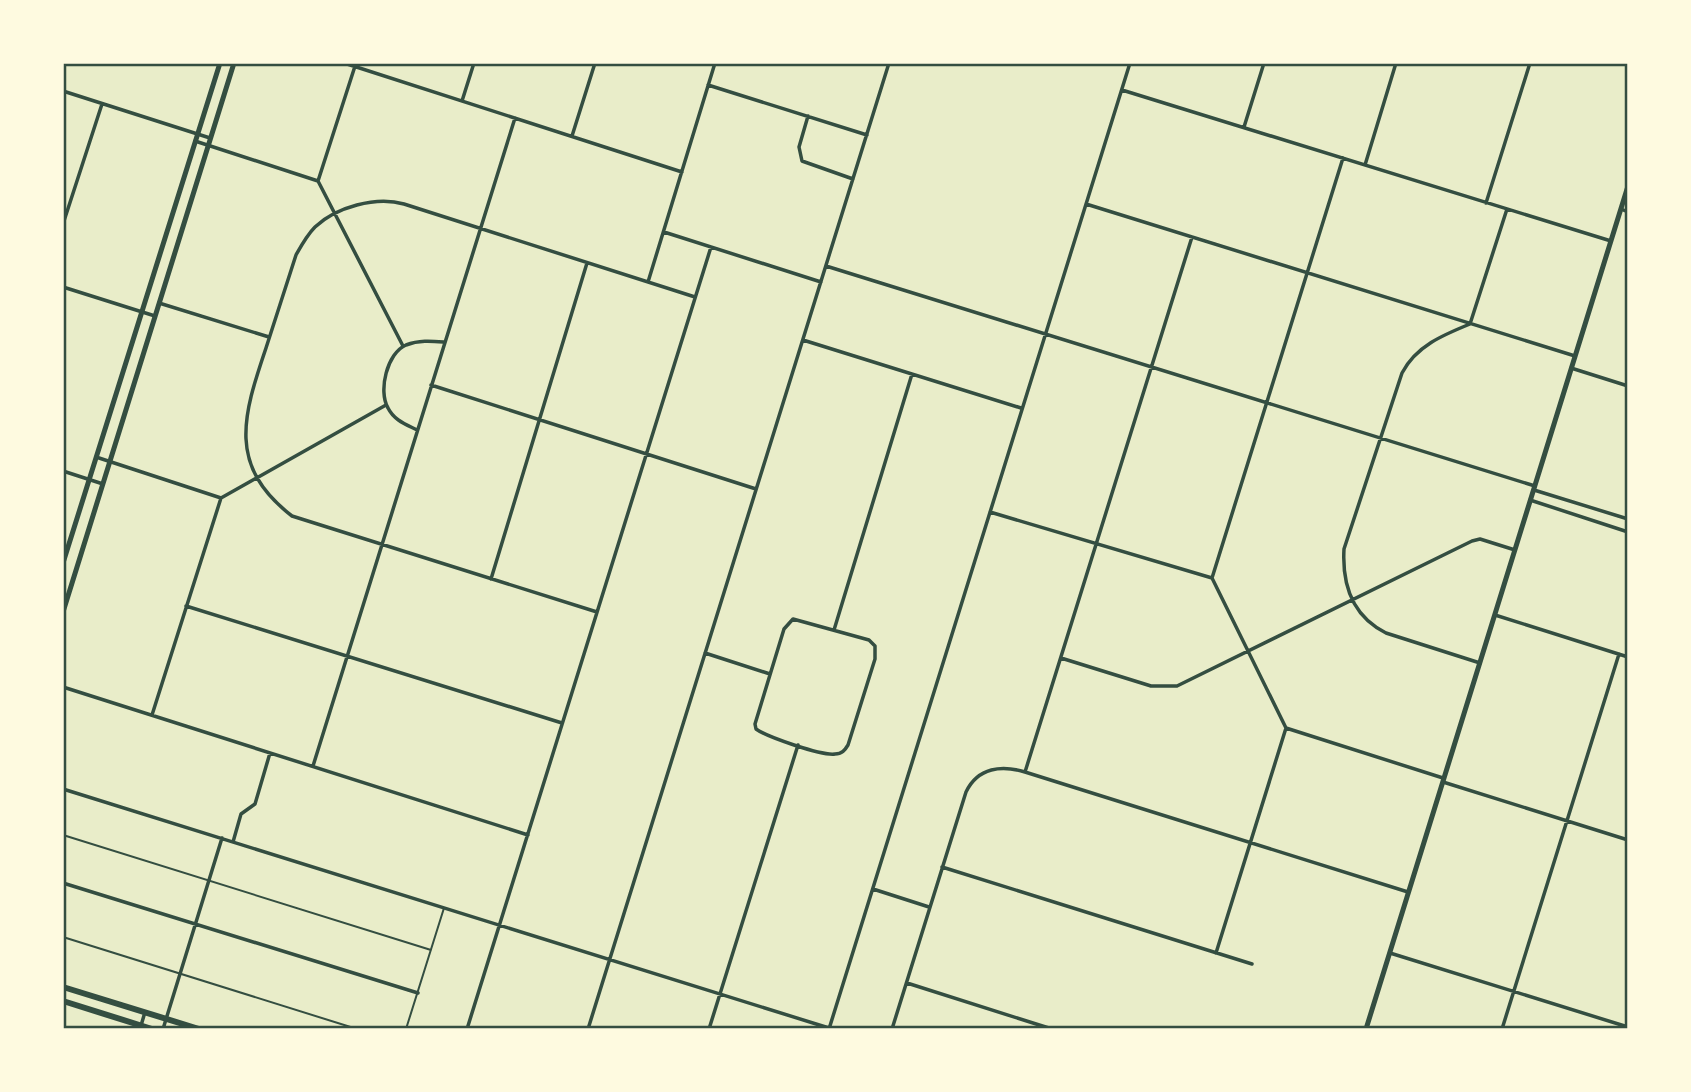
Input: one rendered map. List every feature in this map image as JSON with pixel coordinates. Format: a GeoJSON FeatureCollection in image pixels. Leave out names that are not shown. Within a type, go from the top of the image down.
{"type":"FeatureCollection","features":[{"type":"Feature","properties":{"kind":"main road"},"geometry":{"type":"LineString","coordinates":[[63,563],[220,63]]}},
{"type":"Feature","properties":{"kind":"main road"},"geometry":{"type":"LineString","coordinates":[[63,612],[234,63]]}},
{"type":"Feature","properties":{"kind":"main road"},"geometry":{"type":"LineString","coordinates":[[1366,1029],[1628,186]]}},
{"type":"Feature","properties":{"kind":"main road"},"geometry":{"type":"LineString","coordinates":[[64,990],[199,1029]]}},
{"type":"Feature","properties":{"kind":"main road"},"geometry":{"type":"LineString","coordinates":[[63,1001],[152,1029]]}},
{"type":"Feature","properties":{"kind":"street"},"geometry":{"type":"LineString","coordinates":[[344,63],[682,172]]}},
{"type":"Feature","properties":{"kind":"street"},"geometry":{"type":"LineString","coordinates":[[462,101],[474,63]]}},
{"type":"Feature","properties":{"kind":"street"},"geometry":{"type":"LineString","coordinates":[[572,136],[595,63]]}},
{"type":"Feature","properties":{"kind":"street"},"geometry":{"type":"LineString","coordinates":[[648,282],[715,63]]}},
{"type":"Feature","properties":{"kind":"street"},"geometry":{"type":"LineString","coordinates":[[588,1029],[889,63]]}},
{"type":"Feature","properties":{"kind":"street"},"geometry":{"type":"LineString","coordinates":[[63,789],[829,1028],[1130,63]]}},
{"type":"Feature","properties":{"kind":"street"},"geometry":{"type":"LineString","coordinates":[[1244,127],[1264,63]]}},
{"type":"Feature","properties":{"kind":"street"},"geometry":{"type":"LineString","coordinates":[[1364,165],[1396,63]]}},
{"type":"Feature","properties":{"kind":"street"},"geometry":{"type":"LineString","coordinates":[[1486,203],[1530,63]]}},
{"type":"Feature","properties":{"kind":"street"},"geometry":{"type":"LineString","coordinates":[[318,181],[355,65]]}},
{"type":"Feature","properties":{"kind":"street"},"geometry":{"type":"LineString","coordinates":[[708,85],[867,135]]}},
{"type":"Feature","properties":{"kind":"street"},"geometry":{"type":"LineString","coordinates":[[1122,90],[1611,241]]}},
{"type":"Feature","properties":{"kind":"street"},"geometry":{"type":"LineString","coordinates":[[63,91],[211,138]]}},
{"type":"Feature","properties":{"kind":"street"},"geometry":{"type":"LineString","coordinates":[[63,224],[102,104]]}},
{"type":"Feature","properties":{"kind":"street"},"geometry":{"type":"LineString","coordinates":[[808,116],[799,147],[802,161],[808,166],[853,179]]}},
{"type":"Feature","properties":{"kind":"street"},"geometry":{"type":"LineString","coordinates":[[313,766],[514,118]]}},
{"type":"Feature","properties":{"kind":"street"},"geometry":{"type":"LineString","coordinates":[[195,141],[318,181],[403,346]]}},
{"type":"Feature","properties":{"kind":"street"},"geometry":{"type":"LineString","coordinates":[[1343,158],[1212,578],[1286,728],[1628,840]]}},
{"type":"Feature","properties":{"kind":"street"},"geometry":{"type":"LineString","coordinates":[[597,612],[292,516],[277,505],[256,478],[247,457],[248,402],[296,255],[315,227],[336,214],[369,202],[393,201],[695,297]]}},
{"type":"Feature","properties":{"kind":"street"},"geometry":{"type":"LineString","coordinates":[[1086,204],[1575,356]]}},
{"type":"Feature","properties":{"kind":"street"},"geometry":{"type":"LineString","coordinates":[[1470,324],[1507,209]]}},
{"type":"Feature","properties":{"kind":"street"},"geometry":{"type":"LineString","coordinates":[[1621,209],[1628,212]]}},
{"type":"Feature","properties":{"kind":"street"},"geometry":{"type":"LineString","coordinates":[[664,232],[821,282]]}},
{"type":"Feature","properties":{"kind":"street"},"geometry":{"type":"LineString","coordinates":[[1025,772],[1192,237]]}},
{"type":"Feature","properties":{"kind":"street"},"geometry":{"type":"LineString","coordinates":[[467,1029],[711,247]]}},
{"type":"Feature","properties":{"kind":"street"},"geometry":{"type":"LineString","coordinates":[[491,579],[587,263]]}},
{"type":"Feature","properties":{"kind":"street"},"geometry":{"type":"LineString","coordinates":[[826,266],[1266,402],[1628,519]]}},
{"type":"Feature","properties":{"kind":"street"},"geometry":{"type":"LineString","coordinates":[[63,287],[155,316]]}},
{"type":"Feature","properties":{"kind":"street"},"geometry":{"type":"LineString","coordinates":[[159,303],[269,337]]}},
{"type":"Feature","properties":{"kind":"street"},"geometry":{"type":"LineString","coordinates":[[1470,324],[1447,333],[1411,357],[1398,379],[1344,549],[1344,571],[1352,601],[1380,630],[1480,663]]}},
{"type":"Feature","properties":{"kind":"street"},"geometry":{"type":"LineString","coordinates":[[803,340],[1022,408]]}},
{"type":"Feature","properties":{"kind":"street"},"geometry":{"type":"LineString","coordinates":[[417,430],[396,420],[386,405],[383,385],[391,361],[403,346],[424,341],[445,342]]}},
{"type":"Feature","properties":{"kind":"street"},"geometry":{"type":"LineString","coordinates":[[1571,368],[1628,386]]}},
{"type":"Feature","properties":{"kind":"street"},"geometry":{"type":"LineString","coordinates":[[834,630],[912,374]]}},
{"type":"Feature","properties":{"kind":"street"},"geometry":{"type":"LineString","coordinates":[[431,385],[756,489]]}},
{"type":"Feature","properties":{"kind":"street"},"geometry":{"type":"LineString","coordinates":[[152,715],[221,498],[386,405]]}},
{"type":"Feature","properties":{"kind":"street"},"geometry":{"type":"LineString","coordinates":[[96,457],[221,498]]}},
{"type":"Feature","properties":{"kind":"street"},"geometry":{"type":"LineString","coordinates":[[63,471],[103,484]]}},
{"type":"Feature","properties":{"kind":"street"},"geometry":{"type":"LineString","coordinates":[[1530,500],[1628,532]]}},
{"type":"Feature","properties":{"kind":"street"},"geometry":{"type":"LineString","coordinates":[[990,512],[1212,578]]}},
{"type":"Feature","properties":{"kind":"street"},"geometry":{"type":"LineString","coordinates":[[1060,658],[1151,686],[1169,687],[1194,680],[1476,539],[1515,550]]}},
{"type":"Feature","properties":{"kind":"street"},"geometry":{"type":"LineString","coordinates":[[186,606],[563,723]]}},
{"type":"Feature","properties":{"kind":"street"},"geometry":{"type":"LineString","coordinates":[[1494,615],[1628,656]]}},
{"type":"Feature","properties":{"kind":"street"},"geometry":{"type":"LineString","coordinates":[[793,619],[869,640],[876,652],[848,745],[836,754],[799,745],[756,729],[755,724],[770,674],[784,629],[793,619]]}},
{"type":"Feature","properties":{"kind":"street"},"geometry":{"type":"LineString","coordinates":[[705,653],[770,674]]}},
{"type":"Feature","properties":{"kind":"street"},"geometry":{"type":"LineString","coordinates":[[1502,1029],[1619,654]]}},
{"type":"Feature","properties":{"kind":"street"},"geometry":{"type":"LineString","coordinates":[[63,687],[528,835]]}},
{"type":"Feature","properties":{"kind":"street"},"geometry":{"type":"LineString","coordinates":[[1216,953],[1286,728]]}},
{"type":"Feature","properties":{"kind":"street"},"geometry":{"type":"LineString","coordinates":[[709,1029],[799,745]]}},
{"type":"Feature","properties":{"kind":"street"},"geometry":{"type":"LineString","coordinates":[[233,842],[242,814],[255,804],[270,752]]}},
{"type":"Feature","properties":{"kind":"street"},"geometry":{"type":"LineString","coordinates":[[892,1029],[966,792],[975,779],[985,772],[1009,768],[1025,772],[1408,893]]}},
{"type":"Feature","properties":{"kind":"street"},"geometry":{"type":"LineString","coordinates":[[163,1029],[222,838]]}},
{"type":"Feature","properties":{"kind":"street"},"geometry":{"type":"LineString","coordinates":[[942,867],[1252,964]]}},
{"type":"Feature","properties":{"kind":"street"},"geometry":{"type":"LineString","coordinates":[[63,883],[418,993]]}},
{"type":"Feature","properties":{"kind":"street"},"geometry":{"type":"LineString","coordinates":[[873,889],[929,907]]}},
{"type":"Feature","properties":{"kind":"street"},"geometry":{"type":"LineString","coordinates":[[1390,953],[1628,1027]]}},
{"type":"Feature","properties":{"kind":"street"},"geometry":{"type":"LineString","coordinates":[[907,983],[1052,1029]]}},
{"type":"Feature","properties":{"kind":"street"},"geometry":{"type":"LineString","coordinates":[[141,1027],[145,1012]]}},
{"type":"Feature","properties":{"kind":"lane"},"geometry":{"type":"LineString","coordinates":[[63,835],[431,950]]}},
{"type":"Feature","properties":{"kind":"lane"},"geometry":{"type":"LineString","coordinates":[[406,1029],[444,907]]}},
{"type":"Feature","properties":{"kind":"lane"},"geometry":{"type":"LineString","coordinates":[[63,937],[358,1029]]}}]}
